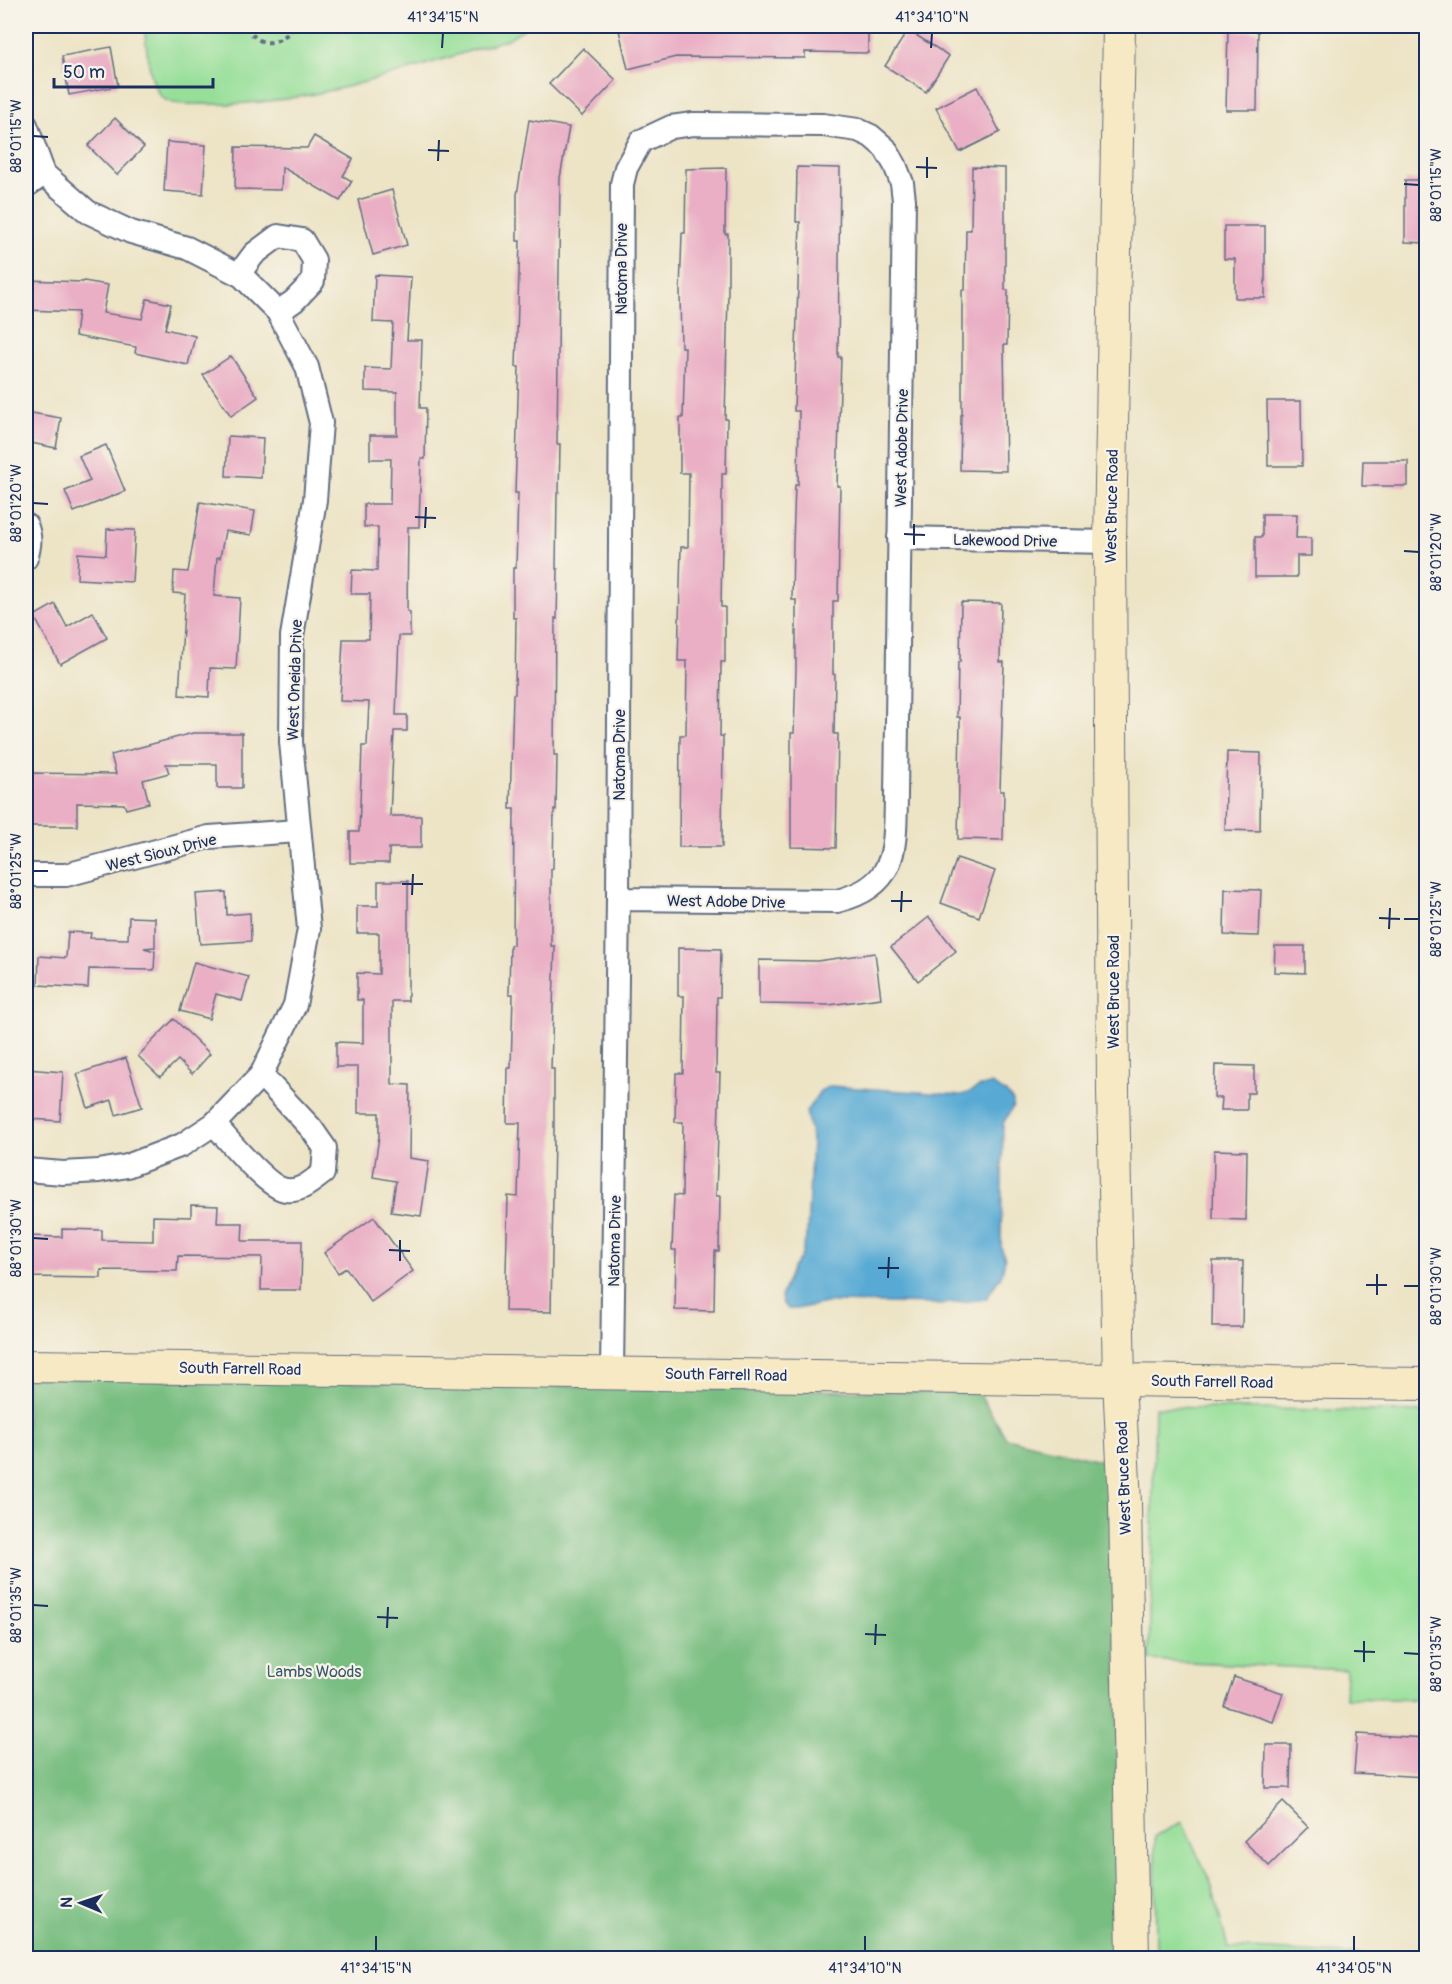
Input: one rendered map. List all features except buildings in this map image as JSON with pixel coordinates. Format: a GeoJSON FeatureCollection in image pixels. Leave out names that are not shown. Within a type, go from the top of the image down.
{"type":"FeatureCollection","features":[{"type":"Feature","properties":{"kind":"street","name":"West Bruce Road"},"geometry":{"type":"LineString","coordinates":[[1119,26],[1110,542],[1113,1092],[1119,1380],[1125,1503],[1133,1959]]}},
{"type":"Feature","properties":{"kind":"street","name":"West Adobe Drive"},"geometry":{"type":"LineString","coordinates":[[618,899],[837,901],[857,896],[870,888],[884,874],[895,840],[904,200],[902,183],[885,148],[872,136],[858,130],[823,125],[693,124],[671,127],[641,141]]}},
{"type":"Feature","properties":{"kind":"street","name":"West Oneida Drive"},"geometry":{"type":"LineString","coordinates":[[26,125],[35,180],[88,212],[131,232],[187,248],[239,274],[278,312],[307,367],[321,423],[315,500],[292,636],[291,742],[309,929],[295,1005],[261,1075],[214,1124],[182,1145],[127,1166],[99,1171],[63,1173],[26,1170]]}},
{"type":"Feature","properties":{"kind":"street","name":"Natoma Drive"},"geometry":{"type":"LineString","coordinates":[[612,1373],[618,899],[622,184],[626,168],[641,141]]}},
{"type":"Feature","properties":{"kind":"street"},"geometry":{"type":"LineString","coordinates":[[239,274],[254,254],[278,236],[302,240],[314,260],[313,281],[294,301],[278,312]]}},
{"type":"Feature","properties":{"kind":"street"},"geometry":{"type":"LineString","coordinates":[[26,525],[30,537],[26,558]]}},
{"type":"Feature","properties":{"kind":"street","name":"Lakewood Drive"},"geometry":{"type":"LineString","coordinates":[[899,538],[1110,542]]}},
{"type":"Feature","properties":{"kind":"street","name":"West Sioux Drive"},"geometry":{"type":"LineString","coordinates":[[26,875],[66,875],[208,837],[298,831]]}},
{"type":"Feature","properties":{"kind":"street"},"geometry":{"type":"LineString","coordinates":[[214,1124],[266,1180],[285,1190],[303,1187],[323,1173],[326,1148],[311,1128],[261,1075]]}},
{"type":"Feature","properties":{"kind":"street","name":"South Farrell Road"},"geometry":{"type":"LineString","coordinates":[[26,1366],[1426,1384]]}},
{"type":"Feature","properties":{"kind":"path"},"geometry":{"type":"LineString","coordinates":[[247,26],[250,33],[262,42],[274,42],[287,36],[295,26]]}},
{"type":"Feature","properties":{"kind":"green space"},"geometry":{"type":"Polygon","coordinates":[[[144,26],[528,26],[508,39],[396,74],[321,93],[244,103],[179,104],[164,99],[155,85],[151,76],[144,26]]]}},
{"type":"Feature","properties":{"kind":"green space","name":"Lambs Woods"},"geometry":{"type":"Polygon","coordinates":[[[26,1377],[979,1393],[1006,1438],[1113,1463],[1122,1958],[26,1958],[26,1377]]]}},
{"type":"Feature","properties":{"kind":"green space"},"geometry":{"type":"Polygon","coordinates":[[[1155,1407],[1426,1412],[1426,1700],[1345,1698],[1346,1670],[1149,1660],[1155,1407]]]}},
{"type":"Feature","properties":{"kind":"green space"},"geometry":{"type":"Polygon","coordinates":[[[1182,1822],[1211,1883],[1228,1948],[1426,1958],[1156,1958],[1155,1836],[1182,1822]]]}},
{"type":"Feature","properties":{"kind":"water"},"geometry":{"type":"Polygon","coordinates":[[[991,1084],[1005,1092],[1013,1101],[1013,1106],[1003,1124],[1001,1247],[1005,1259],[1002,1274],[986,1299],[943,1304],[831,1302],[788,1309],[781,1297],[792,1269],[801,1257],[807,1234],[812,1139],[806,1112],[820,1091],[830,1086],[962,1095],[991,1084]]]}}]}
